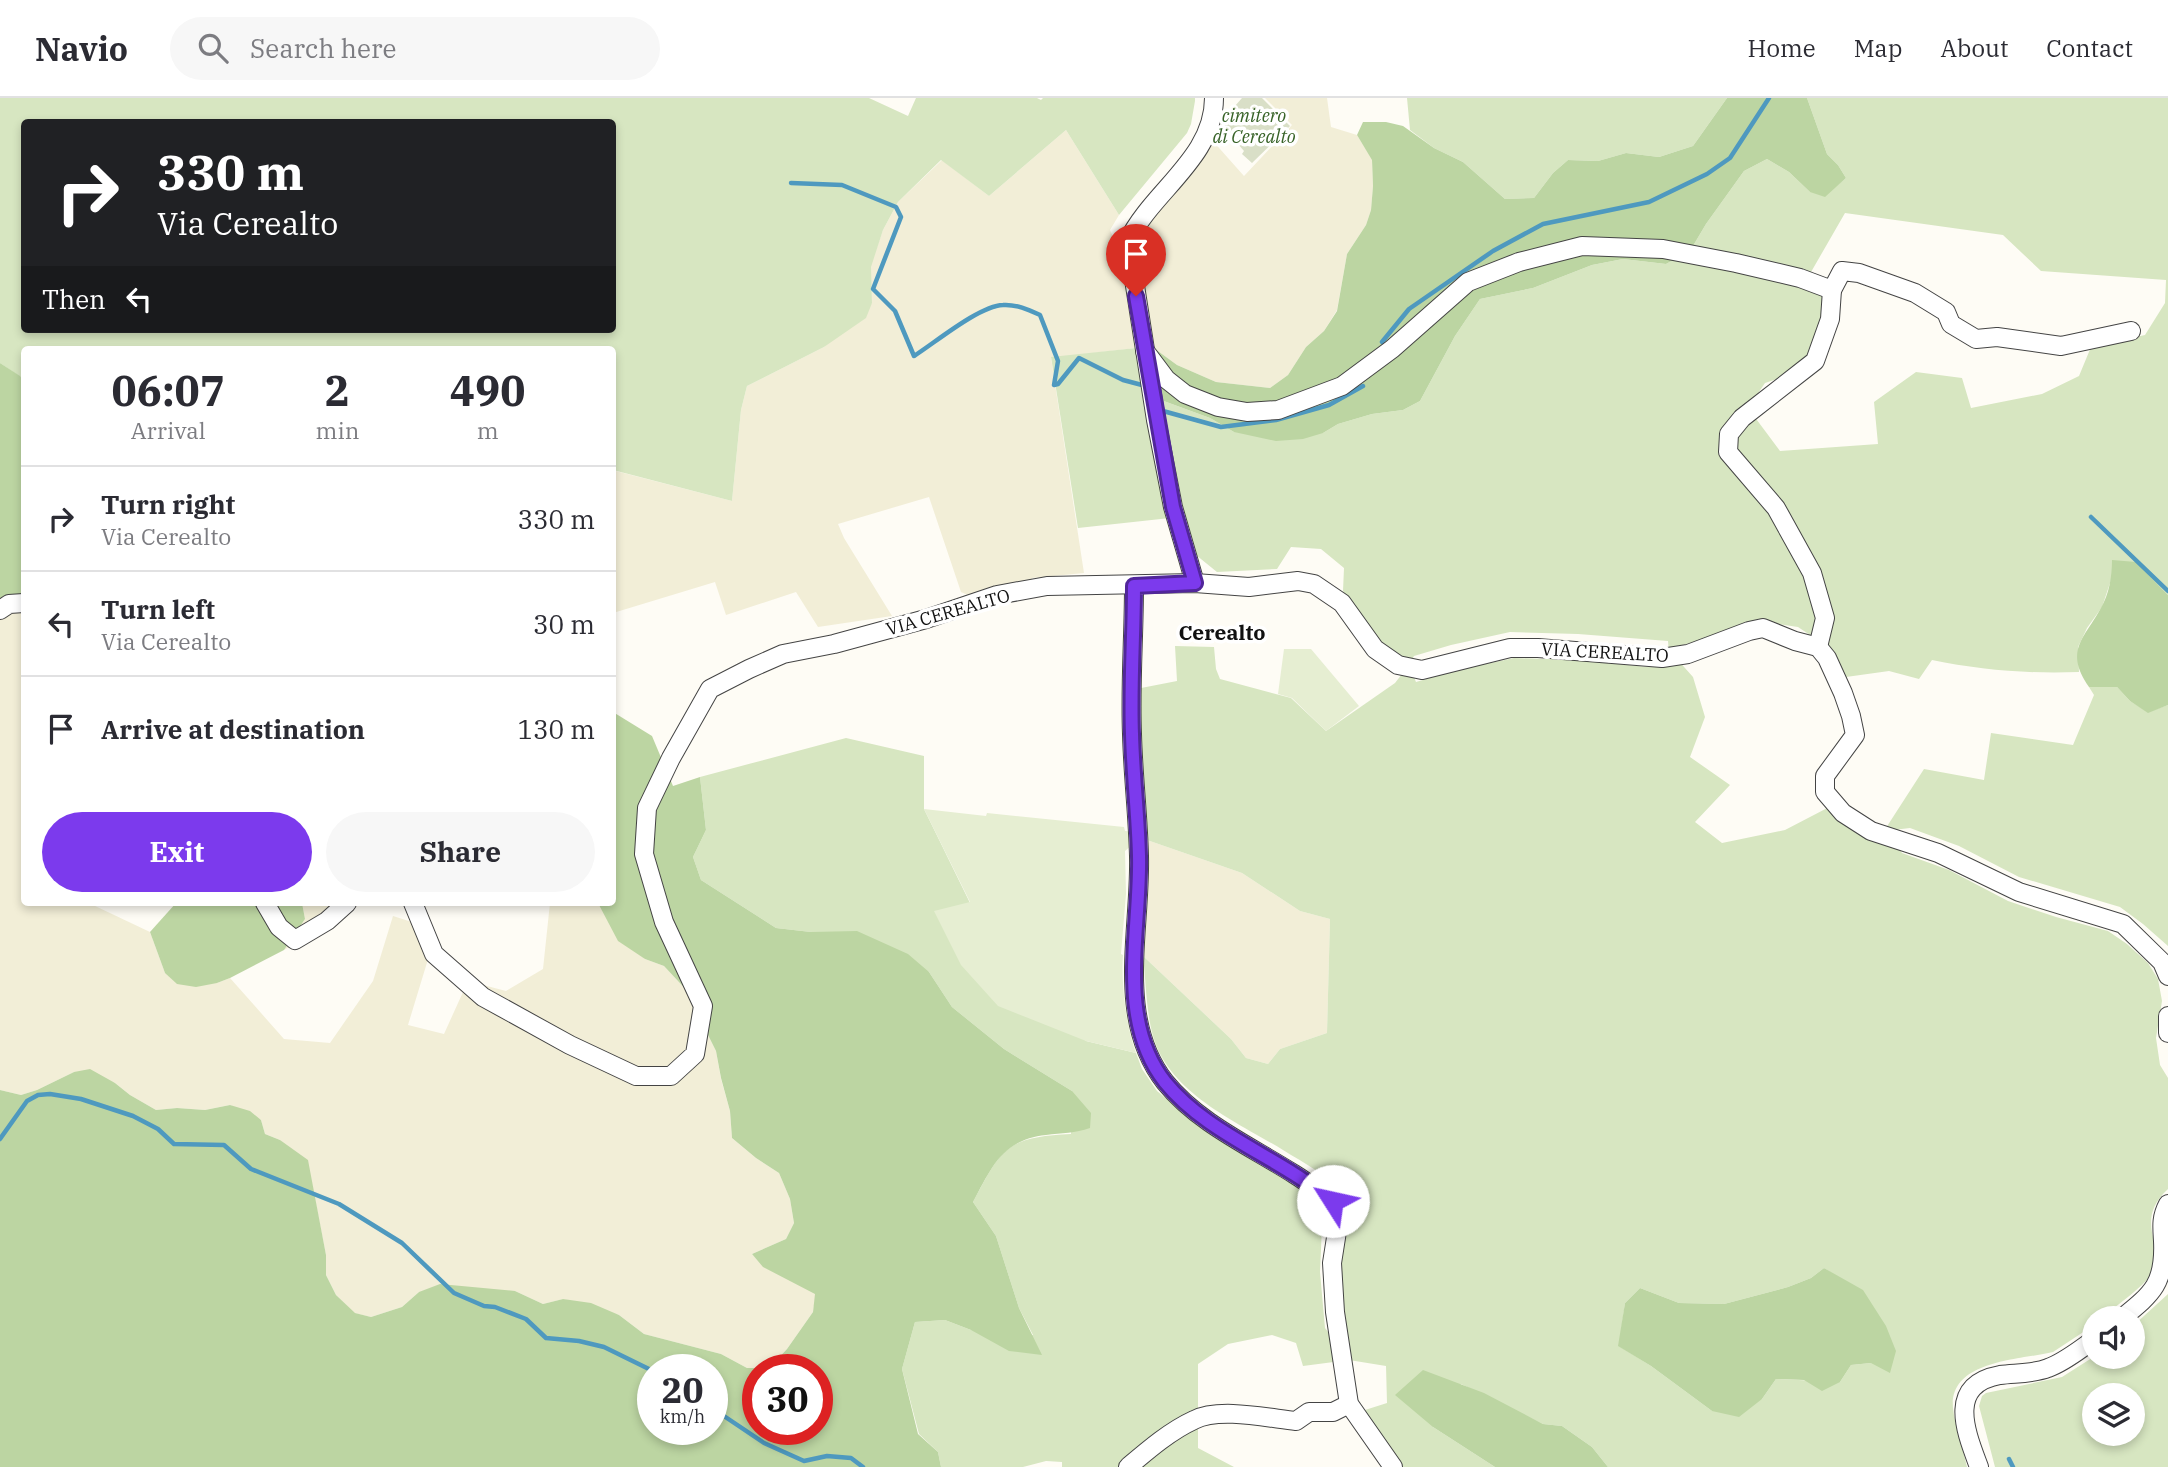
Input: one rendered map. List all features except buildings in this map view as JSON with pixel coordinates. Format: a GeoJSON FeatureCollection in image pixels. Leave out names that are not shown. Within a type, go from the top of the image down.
{"type":"FeatureCollection","features":[{"type":"Feature","properties":{"kind":"street"},"geometry":{"type":"LineString","coordinates":[[1195,583],[1173,507],[1128,241],[1136,224],[1199,149],[1208,134],[1214,112],[1214,98]]}},
{"type":"Feature","properties":{"kind":"street"},"geometry":{"type":"LineString","coordinates":[[1145,351],[1166,379],[1185,394],[1219,407],[1247,412],[1278,410],[1342,386],[1392,349],[1468,282],[1518,262],[1582,246],[1663,248],[1800,278],[1832,290]]}},
{"type":"Feature","properties":{"kind":"street"},"geometry":{"type":"LineString","coordinates":[[2131,331],[2061,346],[1997,337],[1976,339],[1951,324],[1946,312],[1915,293],[1858,273],[1842,271],[1832,290],[1830,319],[1815,361],[1742,418],[1729,434],[1728,452],[1776,508],[1812,573],[1825,618],[1818,647],[1827,658],[1843,693],[1855,735],[1825,776],[1825,792],[1843,813],[1871,831],[1938,853],[2019,892],[2123,924],[2162,962],[2168,976]]}},
{"type":"Feature","properties":{"kind":"street","name":"VIA CEREALTO"},"geometry":{"type":"LineString","coordinates":[[414,906],[435,954],[483,997],[570,1045],[636,1076],[671,1076],[695,1054],[703,1006],[664,922],[644,854],[647,808],[671,758],[710,689],[782,654],[834,644],[926,619],[997,595],[1047,586],[1195,583],[1249,587],[1298,581],[1314,584],[1342,603],[1375,649],[1398,665],[1422,670],[1510,648],[1662,658],[1688,654],[1763,628],[1818,647]]}},
{"type":"Feature","properties":{"kind":"street"},"geometry":{"type":"LineString","coordinates":[[1134,586],[1132,732],[1139,858],[1134,945],[1137,1022],[1149,1056],[1165,1082],[1193,1111],[1295,1174],[1333,1201],[1338,1225],[1332,1263],[1335,1312],[1349,1405],[1393,1467]]}},
{"type":"Feature","properties":{"kind":"street"},"geometry":{"type":"LineString","coordinates":[[0,610],[9,604],[21,603]]}},
{"type":"Feature","properties":{"kind":"street"},"geometry":{"type":"LineString","coordinates":[[267,906],[279,927],[295,940],[327,921],[343,906]]}},
{"type":"Feature","properties":{"kind":"street"},"geometry":{"type":"LineString","coordinates":[[2168,1016],[2168,1032]]}},
{"type":"Feature","properties":{"kind":"street"},"geometry":{"type":"LineString","coordinates":[[2135,1306],[2157,1285],[2161,1274],[2161,1216],[2168,1204]]}},
{"type":"Feature","properties":{"kind":"street"},"geometry":{"type":"LineString","coordinates":[[1979,1467],[1965,1428],[1964,1406],[1969,1392],[1982,1380],[2048,1368],[2082,1348]]}},
{"type":"Feature","properties":{"kind":"street"},"geometry":{"type":"LineString","coordinates":[[1128,1467],[1161,1440],[1195,1419],[1214,1415],[1296,1421],[1309,1412],[1333,1412],[1349,1405]]}},
{"type":"Feature","properties":{"kind":"shaded area"},"geometry":{"type":"Polygon","coordinates":[[[1265,98],[1327,98],[1331,127],[1357,135],[1372,159],[1373,186],[1371,210],[1366,225],[1347,254],[1337,310],[1324,331],[1306,347],[1288,375],[1270,388],[1216,382],[1177,365],[1151,346],[1134,243],[1212,140],[1244,176],[1292,125],[1265,98]]]}},
{"type":"Feature","properties":{"kind":"shaded area"},"geometry":{"type":"Polygon","coordinates":[[[1066,130],[1119,215],[1110,230],[1122,257],[1136,348],[1051,358],[1084,573],[1032,578],[1031,589],[983,602],[961,592],[929,497],[838,524],[892,616],[818,627],[796,592],[726,615],[715,582],[616,612],[616,471],[732,501],[741,410],[747,386],[824,347],[872,303],[870,267],[883,230],[898,202],[942,160],[989,196],[1066,130]]]}},
{"type":"Feature","properties":{"kind":"shaded area"},"geometry":{"type":"Polygon","coordinates":[[[0,602],[21,603],[21,906],[95,906],[150,932],[165,973],[217,983],[230,978],[284,1039],[330,1043],[373,981],[393,916],[415,923],[429,956],[408,1025],[444,1034],[468,981],[506,991],[543,969],[550,906],[601,906],[645,959],[664,966],[691,995],[716,1051],[730,1111],[732,1138],[779,1173],[790,1199],[794,1223],[786,1239],[752,1254],[764,1267],[816,1293],[813,1312],[782,1354],[742,1354],[742,1365],[728,1358],[728,1354],[644,1334],[619,1315],[563,1299],[543,1304],[515,1291],[419,1292],[402,1307],[371,1317],[354,1313],[336,1295],[326,1275],[326,1255],[311,1179],[280,1140],[265,1134],[261,1120],[230,1105],[205,1110],[156,1110],[115,1083],[74,1072],[21,1095],[0,1090],[0,602]]]}},
{"type":"Feature","properties":{"kind":"shaded area"},"geometry":{"type":"Polygon","coordinates":[[[1147,840],[1242,873],[1300,911],[1330,919],[1327,1033],[1280,1049],[1268,1064],[1246,1058],[1231,1039],[1143,956],[1148,895],[1147,840]]]}},
{"type":"Feature","properties":{"kind":"shaded area"},"geometry":{"type":"Polygon","coordinates":[[[303,906],[347,906],[314,934],[284,950],[305,919],[303,906]]]}},
{"type":"Feature","properties":{"kind":"green space"},"geometry":{"type":"Polygon","coordinates":[[[0,98],[869,98],[908,116],[916,98],[1195,98],[1187,133],[1119,215],[1066,130],[989,196],[941,160],[898,202],[883,230],[871,267],[872,303],[866,318],[824,347],[747,386],[741,410],[732,501],[616,471],[616,346],[21,346],[21,378],[0,363],[0,98]]]}},
{"type":"Feature","properties":{"kind":"green space","name":"cimitero di Cerealto"},"geometry":{"type":"Polygon","coordinates":[[[1242,98],[1262,98],[1290,126],[1252,163],[1242,154],[1244,151],[1220,123],[1242,98]]]}},
{"type":"Feature","properties":{"kind":"green space"},"geometry":{"type":"Polygon","coordinates":[[[1407,98],[1727,98],[1693,146],[1659,157],[1626,153],[1598,161],[1568,160],[1553,173],[1534,198],[1505,199],[1463,162],[1434,148],[1410,130],[1407,98]]]}},
{"type":"Feature","properties":{"kind":"green space"},"geometry":{"type":"Polygon","coordinates":[[[1727,98],[1807,98],[1827,154],[1846,178],[1825,197],[1810,192],[1789,172],[1767,159],[1744,171],[1690,251],[1666,264],[1623,259],[1592,265],[1533,288],[1480,299],[1455,336],[1420,401],[1403,410],[1372,414],[1338,424],[1323,433],[1303,439],[1276,441],[1234,432],[1210,418],[1161,400],[1151,346],[1177,365],[1216,382],[1270,388],[1288,375],[1306,347],[1324,331],[1337,311],[1347,254],[1366,225],[1371,210],[1372,160],[1357,135],[1363,122],[1386,122],[1403,126],[1434,148],[1463,162],[1505,199],[1534,198],[1553,173],[1568,160],[1598,161],[1626,153],[1659,157],[1693,146],[1727,98]]]}},
{"type":"Feature","properties":{"kind":"green space"},"geometry":{"type":"Polygon","coordinates":[[[1807,98],[2168,98],[2168,595],[2136,562],[2112,577],[2102,607],[2078,647],[2079,672],[2005,670],[1932,660],[1919,679],[1889,671],[1846,677],[1834,651],[1798,627],[1766,622],[1669,649],[1668,641],[1510,632],[1414,656],[1409,665],[1364,624],[1343,591],[1344,568],[1321,549],[1291,547],[1277,569],[1217,572],[1196,555],[1185,516],[1161,400],[1210,418],[1234,432],[1323,433],[1338,424],[1372,414],[1403,410],[1420,401],[1455,336],[1480,299],[1533,288],[1592,265],[1623,259],[1666,264],[1690,251],[1744,171],[1767,159],[1789,172],[1810,192],[1833,189],[1846,178],[1827,154],[1807,98]],[[1845,213],[1807,279],[1834,287],[1822,364],[1765,383],[1748,408],[1780,451],[1878,444],[1874,402],[1916,372],[1962,378],[1971,408],[2042,394],[2079,376],[2091,347],[2145,335],[2165,303],[2166,280],[2041,271],[2003,235],[1845,213]]]}},
{"type":"Feature","properties":{"kind":"green space"},"geometry":{"type":"Polygon","coordinates":[[[1136,348],[1170,518],[1078,528],[1051,357],[1136,348]]]}},
{"type":"Feature","properties":{"kind":"green space"},"geometry":{"type":"Polygon","coordinates":[[[0,363],[21,378],[21,603],[0,602],[0,363]]]}},
{"type":"Feature","properties":{"kind":"green space"},"geometry":{"type":"Polygon","coordinates":[[[2112,560],[2136,562],[2168,595],[2168,705],[2148,713],[2130,701],[2117,687],[2089,687],[2078,663],[2079,645],[2106,597],[2112,560]]]}},
{"type":"Feature","properties":{"kind":"green space"},"geometry":{"type":"Polygon","coordinates":[[[1175,646],[1214,647],[1220,679],[1291,698],[1326,731],[1395,683],[1409,665],[1416,682],[1514,658],[1670,667],[1669,650],[1693,677],[1705,717],[1690,757],[1730,785],[1695,822],[1722,843],[1785,830],[1835,804],[1884,831],[1924,769],[1984,780],[1991,733],[2073,745],[2094,695],[2089,687],[2117,687],[2130,701],[2148,712],[2168,705],[2168,946],[2120,907],[2019,877],[1959,846],[1910,828],[1885,831],[1902,853],[1949,870],[2008,901],[2108,931],[2148,963],[2158,979],[2162,1001],[2156,1038],[2160,1065],[2168,1078],[2168,1189],[2158,1201],[2151,1222],[2156,1261],[2151,1275],[2117,1306],[2082,1306],[2082,1333],[2053,1352],[1989,1365],[1962,1380],[1955,1392],[1953,1408],[1967,1467],[1608,1467],[1592,1447],[1562,1426],[1543,1424],[1461,1384],[1433,1427],[1495,1467],[1401,1467],[1365,1410],[1387,1403],[1386,1366],[1349,1360],[1303,1366],[1296,1343],[1272,1335],[1228,1344],[1198,1364],[1198,1448],[1234,1467],[1062,1467],[1062,1462],[1046,1461],[1023,1467],[941,1467],[938,1452],[919,1434],[902,1369],[915,1322],[945,1320],[971,1330],[1033,1335],[1019,1308],[996,1236],[973,1202],[991,1169],[1009,1149],[1032,1138],[1071,1134],[1072,1091],[1004,1049],[952,1007],[929,972],[811,932],[776,928],[701,880],[693,857],[706,830],[700,777],[846,738],[924,756],[924,809],[970,903],[1086,1041],[1136,1053],[1142,1069],[1157,1091],[1191,1119],[1298,1185],[1323,1204],[1320,1272],[1325,1328],[1349,1359],[1341,1272],[1345,1194],[1316,1170],[1207,1104],[1174,1074],[1161,1056],[1153,1036],[1143,956],[1231,1039],[1246,1058],[1268,1064],[1280,1049],[1327,1033],[1330,919],[1300,911],[1242,873],[1147,840],[1136,689],[1177,681],[1175,646]],[[1824,1268],[1811,1278],[1788,1287],[1724,1304],[1679,1303],[1640,1288],[1625,1303],[1619,1346],[1712,1411],[1762,1399],[1776,1379],[1840,1382],[1851,1365],[1871,1363],[1841,1279],[1824,1268]]]}},
{"type":"Feature","properties":{"kind":"green space"},"geometry":{"type":"Polygon","coordinates":[[[1284,649],[1311,649],[1359,706],[1326,731],[1292,698],[1278,694],[1284,649]]]}},
{"type":"Feature","properties":{"kind":"green space"},"geometry":{"type":"Polygon","coordinates":[[[616,714],[652,736],[673,786],[700,777],[706,830],[693,857],[701,880],[776,928],[811,932],[857,931],[908,954],[929,972],[952,1007],[1004,1049],[1072,1091],[1091,1113],[1090,1128],[1031,1138],[1009,1149],[993,1167],[973,1202],[996,1236],[1019,1308],[1042,1355],[1009,1351],[971,1330],[945,1320],[915,1322],[902,1369],[918,1434],[938,1452],[941,1467],[0,1467],[0,1090],[21,1095],[74,1072],[90,1069],[156,1110],[205,1110],[230,1105],[250,1111],[261,1120],[265,1134],[280,1140],[308,1160],[326,1255],[326,1275],[336,1295],[355,1313],[371,1317],[402,1307],[419,1292],[440,1284],[515,1291],[543,1304],[563,1299],[591,1303],[619,1315],[644,1334],[721,1354],[637,1354],[637,1445],[728,1445],[728,1358],[742,1365],[742,1445],[833,1445],[833,1354],[782,1354],[813,1312],[815,1294],[763,1267],[752,1254],[786,1239],[794,1223],[790,1199],[779,1173],[732,1138],[730,1111],[716,1051],[691,995],[664,966],[645,959],[618,941],[600,906],[616,906],[616,714]]]}},
{"type":"Feature","properties":{"kind":"green space"},"geometry":{"type":"Polygon","coordinates":[[[924,809],[1124,827],[1125,831],[1146,833],[1125,851],[1126,894],[1121,954],[1127,1018],[1136,1053],[1086,1041],[998,1006],[961,965],[934,911],[970,902],[924,809]]]}},
{"type":"Feature","properties":{"kind":"green space"},"geometry":{"type":"Polygon","coordinates":[[[173,906],[303,906],[305,919],[284,950],[230,978],[196,987],[177,984],[165,973],[150,932],[173,906]]]}},
{"type":"Feature","properties":{"kind":"green space"},"geometry":{"type":"Polygon","coordinates":[[[1824,1268],[1863,1290],[1886,1326],[1896,1351],[1890,1373],[1871,1363],[1851,1365],[1840,1382],[1822,1391],[1804,1380],[1776,1379],[1762,1399],[1739,1417],[1712,1411],[1651,1366],[1618,1346],[1625,1303],[1640,1288],[1679,1303],[1724,1304],[1788,1287],[1811,1278],[1824,1268]]]}},
{"type":"Feature","properties":{"kind":"green space"},"geometry":{"type":"Polygon","coordinates":[[[2168,1294],[2168,1467],[1995,1467],[1979,1406],[1982,1396],[2062,1377],[2082,1364],[2082,1369],[2145,1369],[2145,1315],[2168,1294]]]}},
{"type":"Feature","properties":{"kind":"green space"},"geometry":{"type":"Polygon","coordinates":[[[1423,1370],[1484,1393],[1543,1424],[1562,1426],[1592,1447],[1608,1467],[1495,1467],[1433,1427],[1395,1395],[1423,1370]]]}},
{"type":"Feature","properties":{"kind":"waterway"},"geometry":{"type":"LineString","coordinates":[[1382,342],[1409,309],[1493,251],[1543,224],[1649,202],[1707,174],[1730,158],[1769,98]]}},
{"type":"Feature","properties":{"kind":"waterway"},"geometry":{"type":"LineString","coordinates":[[791,183],[842,185],[896,207],[901,217],[873,289],[895,311],[914,356],[982,311],[1013,305],[1040,315],[1058,361],[1054,385],[1058,384],[1079,358],[1123,380],[1142,385]]}},
{"type":"Feature","properties":{"kind":"waterway"},"geometry":{"type":"LineString","coordinates":[[1163,411],[1221,427],[1276,420],[1329,405],[1363,386]]}},
{"type":"Feature","properties":{"kind":"waterway"},"geometry":{"type":"LineString","coordinates":[[2091,517],[2168,591]]}},
{"type":"Feature","properties":{"kind":"waterway"},"geometry":{"type":"LineString","coordinates":[[0,1139],[27,1101],[38,1095],[50,1094],[81,1099],[133,1116],[158,1129],[174,1144],[224,1145],[251,1169],[339,1204],[402,1243],[454,1293],[526,1319],[546,1338],[604,1347],[637,1363]]}},
{"type":"Feature","properties":{"kind":"waterway"},"geometry":{"type":"LineString","coordinates":[[728,1419],[764,1443],[804,1461],[827,1456],[851,1458],[863,1467]]}},
{"type":"Feature","properties":{"kind":"waterway"},"geometry":{"type":"LineString","coordinates":[[2009,1459],[2013,1467]]}},
{"type":"Feature","properties":{"kind":"district","name":"Cerealto"},"geometry":{"type":"Point","coordinates":[1222,632]}},
{"type":"Feature","properties":{"kind":"route"},"geometry":{"type":"LineString","coordinates":[[1136,296],[1173,507],[1195,583],[1134,586],[1132,732],[1139,858],[1134,945],[1137,1022],[1149,1056],[1165,1082],[1193,1111],[1295,1174],[1333,1201]]}}]}
